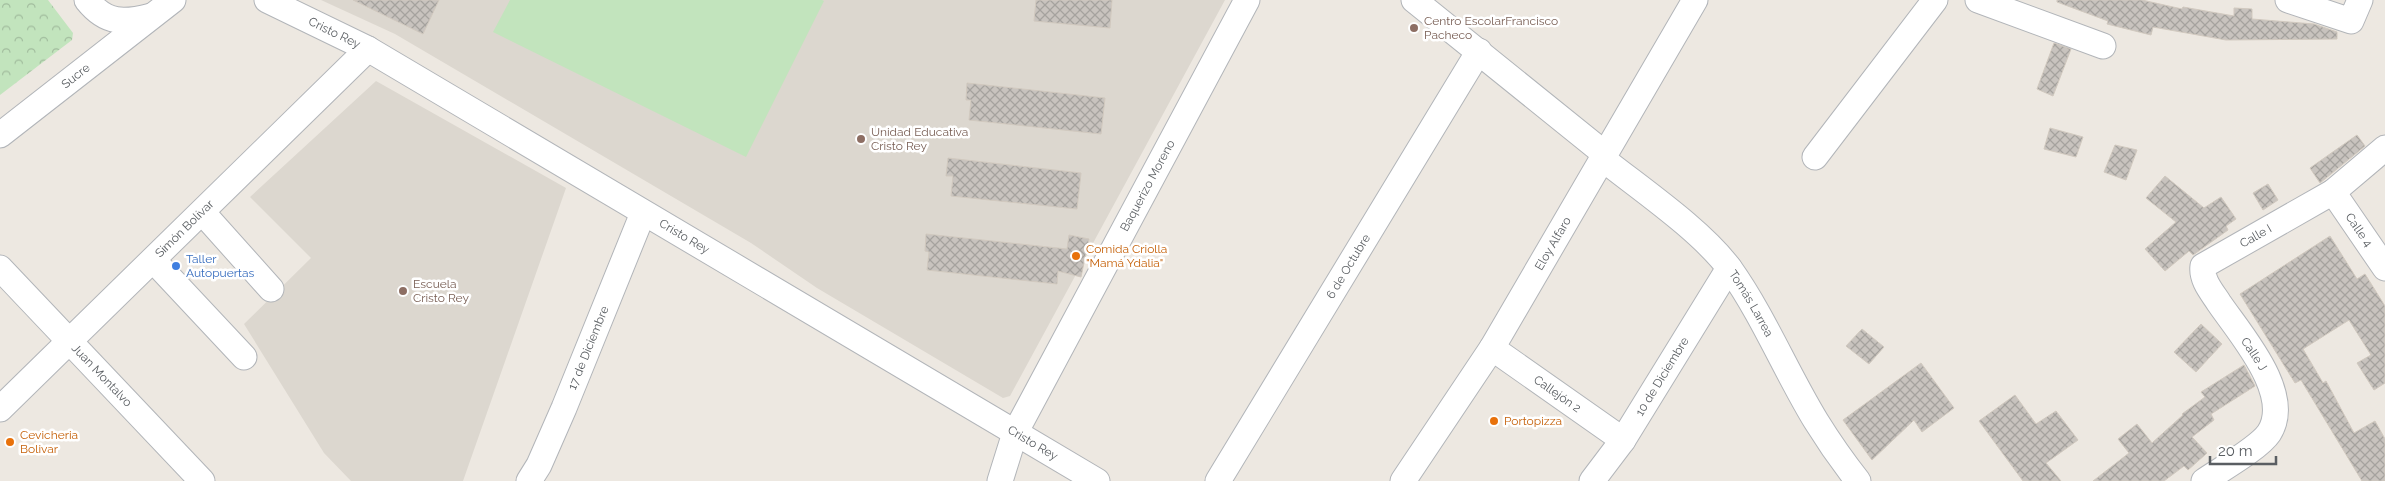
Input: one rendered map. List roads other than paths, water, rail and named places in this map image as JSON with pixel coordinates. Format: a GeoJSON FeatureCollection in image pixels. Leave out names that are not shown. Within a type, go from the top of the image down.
{"type":"FeatureCollection","features":[{"type":"Feature","properties":{"kind":"street"},"geometry":{"type":"LineString","coordinates":[[91,5],[113,20],[124,22],[151,16],[173,0]]}},
{"type":"Feature","properties":{"kind":"street","name":"Cristo Rey"},"geometry":{"type":"LineString","coordinates":[[266,0],[368,50],[1097,481]]}},
{"type":"Feature","properties":{"kind":"street","name":"Baquerizo Moreno"},"geometry":{"type":"LineString","coordinates":[[1000,481],[1015,433],[1247,0]]}},
{"type":"Feature","properties":{"kind":"street","name":"Tomás Larrea"},"geometry":{"type":"LineString","coordinates":[[1414,0],[1478,51],[1714,251],[1729,268],[1770,334],[1816,420],[1858,481]]}},
{"type":"Feature","properties":{"kind":"street","name":"Eloy Alfaro"},"geometry":{"type":"LineString","coordinates":[[1403,481],[1492,348],[1695,0]]}},
{"type":"Feature","properties":{"kind":"street"},"geometry":{"type":"LineString","coordinates":[[1814,157],[1934,0]]}},
{"type":"Feature","properties":{"kind":"street"},"geometry":{"type":"LineString","coordinates":[[1978,0],[2103,46]]}},
{"type":"Feature","properties":{"kind":"street"},"geometry":{"type":"LineString","coordinates":[[2288,0],[2355,11]]}},
{"type":"Feature","properties":{"kind":"street"},"geometry":{"type":"LineString","coordinates":[[91,5],[100,39],[91,63]]}},
{"type":"Feature","properties":{"kind":"street","name":"Sucre"},"geometry":{"type":"LineString","coordinates":[[0,135],[151,16]]}},
{"type":"Feature","properties":{"kind":"street","name":"Simón Bolívar"},"geometry":{"type":"LineString","coordinates":[[0,409],[69,340],[154,261],[368,50]]}},
{"type":"Feature","properties":{"kind":"street","name":"6 de Octubre"},"geometry":{"type":"LineString","coordinates":[[1218,481],[1478,51]]}},
{"type":"Feature","properties":{"kind":"street"},"geometry":{"type":"LineString","coordinates":[[2333,192],[2385,148]]}},
{"type":"Feature","properties":{"kind":"street","name":"Calle 4"},"geometry":{"type":"LineString","coordinates":[[2333,192],[2385,268]]}},
{"type":"Feature","properties":{"kind":"street","name":"Calle I"},"geometry":{"type":"LineString","coordinates":[[2212,292],[2202,273],[2203,266],[2333,192]]}},
{"type":"Feature","properties":{"kind":"street"},"geometry":{"type":"LineString","coordinates":[[203,213],[271,289]]}},
{"type":"Feature","properties":{"kind":"street","name":"17 de Diciembre"},"geometry":{"type":"LineString","coordinates":[[529,481],[539,465],[564,408],[643,213]]}},
{"type":"Feature","properties":{"kind":"street"},"geometry":{"type":"LineString","coordinates":[[154,261],[244,357]]}},
{"type":"Feature","properties":{"kind":"street","name":"Juan Montalvo"},"geometry":{"type":"LineString","coordinates":[[0,268],[202,481]]}},
{"type":"Feature","properties":{"kind":"street","name":"10 de Diciembre"},"geometry":{"type":"LineString","coordinates":[[1592,481],[1623,440],[1729,268]]}},
{"type":"Feature","properties":{"kind":"street","name":"Calle J"},"geometry":{"type":"LineString","coordinates":[[2204,481],[2268,434],[2275,410],[2266,371],[2212,292]]}},
{"type":"Feature","properties":{"kind":"street","name":"Callejón 2"},"geometry":{"type":"LineString","coordinates":[[1492,348],[1623,440]]}},
{"type":"Feature","properties":{"kind":"place","name":"Centro EscolarFrancisco Pacheco"},"geometry":{"type":"Point","coordinates":[1414,28]}},
{"type":"Feature","properties":{"kind":"place","name":"Unidad Educativa Cristo Rey"},"geometry":{"type":"Point","coordinates":[861,139]}},
{"type":"Feature","properties":{"kind":"place","name":"Comida Criolla \"Mamá Ydalia\""},"geometry":{"type":"Point","coordinates":[1076,256]}},
{"type":"Feature","properties":{"kind":"place","name":"Taller Autopuertas"},"geometry":{"type":"Point","coordinates":[176,266]}},
{"type":"Feature","properties":{"kind":"place","name":"Escuela Cristo Rey"},"geometry":{"type":"Point","coordinates":[403,291]}},
{"type":"Feature","properties":{"kind":"place","name":"Portopizza"},"geometry":{"type":"Point","coordinates":[1494,421]}},
{"type":"Feature","properties":{"kind":"place","name":"Cevicheria Bolivar"},"geometry":{"type":"Point","coordinates":[10,442]}}]}
